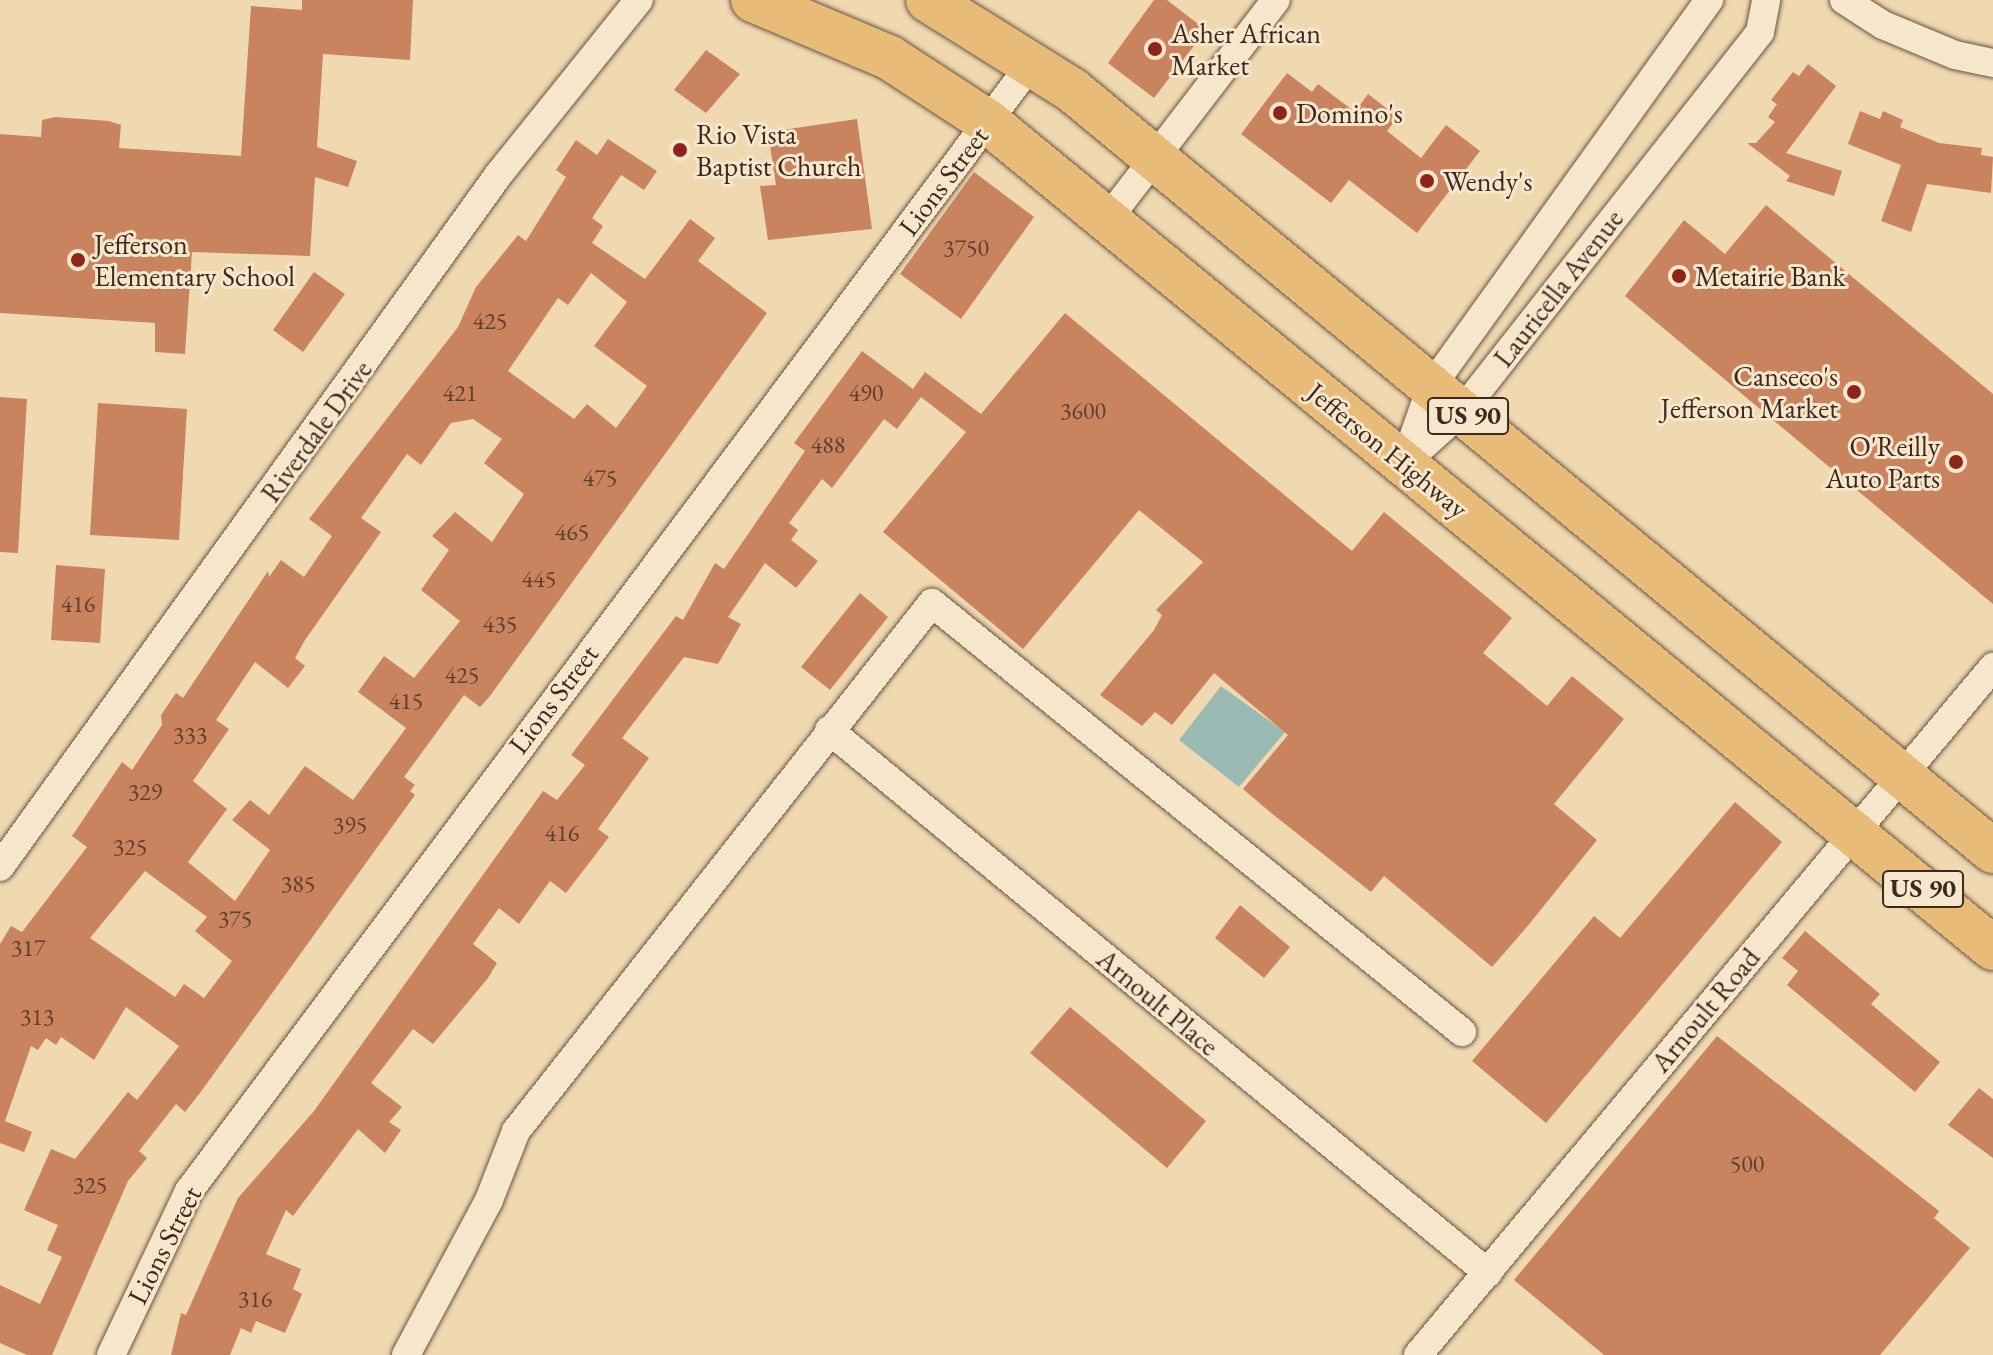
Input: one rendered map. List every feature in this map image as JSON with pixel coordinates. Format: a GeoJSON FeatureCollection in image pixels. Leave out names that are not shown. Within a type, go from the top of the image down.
{"type":"FeatureCollection","features":[{"type":"Feature","properties":{"kind":"main road","name":"Jefferson Highway"},"geometry":{"type":"LineString","coordinates":[[753,0],[890,58],[988,122],[1993,948]]}},
{"type":"Feature","properties":{"kind":"main road","name":"US 90"},"geometry":{"type":"LineString","coordinates":[[928,0],[1031,64],[1157,160],[1993,851]]}},
{"type":"Feature","properties":{"kind":"street","name":"Riverdale Drive"},"geometry":{"type":"LineString","coordinates":[[0,867],[499,174],[639,0]]}},
{"type":"Feature","properties":{"kind":"street"},"geometry":{"type":"LineString","coordinates":[[1107,220],[1157,160],[1276,0]]}},
{"type":"Feature","properties":{"kind":"street","name":"Lauricella Avenue"},"geometry":{"type":"LineString","coordinates":[[1404,463],[1709,0]]}},
{"type":"Feature","properties":{"kind":"street","name":"Lauricella Avenue"},"geometry":{"type":"LineString","coordinates":[[1404,463],[1446,399],[1760,32],[1766,0]]}},
{"type":"Feature","properties":{"kind":"street"},"geometry":{"type":"LineString","coordinates":[[1844,0],[1883,25],[1993,63]]}},
{"type":"Feature","properties":{"kind":"street","name":"Lions Street"},"geometry":{"type":"LineString","coordinates":[[111,1355],[189,1191],[1031,64]]}},
{"type":"Feature","properties":{"kind":"street"},"geometry":{"type":"LineString","coordinates":[[406,1355],[489,1200],[516,1131],[932,603],[1462,1032]]}},
{"type":"Feature","properties":{"kind":"street","name":"Arnoult Road"},"geometry":{"type":"LineString","coordinates":[[1418,1355],[1853,830],[1993,667]]}},
{"type":"Feature","properties":{"kind":"street","name":"Arnoult Place"},"geometry":{"type":"LineString","coordinates":[[829,730],[1488,1273]]}},
{"type":"Feature","properties":{"kind":"water"},"geometry":{"type":"Polygon","coordinates":[[[1221,686],[1285,732],[1239,787],[1179,740],[1221,686]]]}},
{"type":"Feature","properties":{"kind":"building"},"geometry":{"type":"Polygon","coordinates":[[[302,0],[413,0],[410,60],[323,54],[317,147],[357,161],[348,187],[315,177],[310,256],[192,252],[185,354],[155,352],[155,323],[0,313],[0,134],[41,137],[42,120],[55,117],[109,121],[121,125],[119,148],[241,156],[251,6],[302,10],[302,0]]]}},
{"type":"Feature","properties":{"kind":"building","name":"Asher African Market"},"geometry":{"type":"Polygon","coordinates":[[[1154,0],[1167,0],[1206,30],[1154,98],[1108,63],[1154,0]]]}},
{"type":"Feature","properties":{"kind":"building"},"geometry":{"type":"Polygon","coordinates":[[[706,50],[740,74],[706,113],[674,90],[706,50]]]}},
{"type":"Feature","properties":{"kind":"building"},"geometry":{"type":"Polygon","coordinates":[[[1808,64],[1836,86],[1786,153],[1842,171],[1834,196],[1786,181],[1790,176],[1747,143],[1756,143],[1775,122],[1768,117],[1777,104],[1771,100],[1793,72],[1799,76],[1808,64]]]}},
{"type":"Feature","properties":{"kind":"building"},"geometry":{"type":"Polygon","coordinates":[[[1287,73],[1312,92],[1318,84],[1355,112],[1368,94],[1398,117],[1387,131],[1421,158],[1446,125],[1480,151],[1417,233],[1349,180],[1331,203],[1241,134],[1287,73]]]}},
{"type":"Feature","properties":{"kind":"building"},"geometry":{"type":"Polygon","coordinates":[[[1860,111],[1880,119],[1883,111],[1903,120],[1900,127],[1939,143],[1982,148],[1981,155],[1993,157],[1991,193],[1927,184],[1911,232],[1881,221],[1901,165],[1848,144],[1860,111]]]}},
{"type":"Feature","properties":{"kind":"building"},"geometry":{"type":"Polygon","coordinates":[[[857,119],[872,229],[768,240],[760,186],[776,185],[768,132],[857,119]]]}},
{"type":"Feature","properties":{"kind":"building"},"geometry":{"type":"Polygon","coordinates":[[[608,139],[657,171],[644,190],[621,175],[592,218],[603,226],[592,243],[645,279],[690,219],[715,238],[698,261],[767,313],[490,696],[480,707],[464,695],[404,777],[415,785],[410,791],[415,795],[200,1093],[185,1112],[176,1104],[139,1151],[147,1158],[128,1181],[52,1355],[27,1355],[0,1343],[0,1285],[40,1304],[62,1257],[47,1250],[58,1225],[24,1210],[51,1149],[75,1159],[128,1092],[137,1100],[179,1046],[126,1007],[94,1060],[61,1037],[56,1045],[46,1038],[38,1050],[31,1046],[5,1121],[32,1132],[24,1152],[0,1143],[0,944],[11,926],[22,932],[87,847],[72,836],[122,762],[132,770],[162,725],[161,715],[176,693],[183,698],[268,571],[269,577],[281,560],[304,577],[332,536],[309,519],[458,327],[476,287],[518,235],[526,241],[566,177],[556,170],[576,140],[597,155],[608,139]],[[591,273],[568,305],[558,298],[508,371],[574,419],[587,404],[616,428],[647,386],[594,346],[627,302],[591,273]],[[473,419],[451,423],[421,465],[407,454],[361,518],[381,532],[305,640],[295,658],[305,666],[288,688],[255,662],[216,720],[229,729],[193,781],[227,809],[188,862],[235,901],[270,850],[232,820],[250,800],[269,815],[305,766],[353,800],[406,728],[358,692],[384,656],[414,678],[460,621],[421,590],[449,550],[432,536],[455,512],[492,542],[524,494],[484,463],[502,439],[473,419]],[[145,871],[90,938],[175,997],[184,984],[204,998],[232,961],[195,931],[207,917],[145,871]]]}},
{"type":"Feature","properties":{"kind":"building"},"geometry":{"type":"Polygon","coordinates":[[[974,172],[1034,217],[961,319],[900,274],[974,172]]]}},
{"type":"Feature","properties":{"kind":"building"},"geometry":{"type":"Polygon","coordinates":[[[1766,205],[1993,394],[1993,604],[1625,296],[1684,220],[1725,254],[1766,205]]]}},
{"type":"Feature","properties":{"kind":"building"},"geometry":{"type":"Polygon","coordinates":[[[314,272],[345,294],[303,352],[273,330],[314,272]]]}},
{"type":"Feature","properties":{"kind":"building"},"geometry":{"type":"Polygon","coordinates":[[[1065,313],[1352,551],[1384,512],[1512,618],[1483,653],[1547,706],[1572,676],[1624,719],[1554,804],[1597,840],[1526,928],[1492,967],[1384,876],[1371,892],[1270,812],[1243,789],[1288,735],[1214,673],[1172,725],[1155,712],[1142,726],[1100,695],[1154,630],[1162,615],[1156,610],[1203,562],[1139,510],[1023,649],[883,532],[966,432],[921,397],[897,429],[884,419],[832,488],[822,479],[789,523],[798,530],[791,540],[818,561],[796,588],[765,563],[728,617],[741,624],[718,664],[684,657],[622,738],[649,758],[598,829],[609,837],[566,893],[550,881],[519,924],[499,908],[473,944],[497,963],[488,978],[433,1044],[413,1029],[371,1083],[402,1107],[389,1122],[401,1130],[385,1153],[358,1129],[293,1216],[286,1210],[266,1254],[301,1269],[293,1289],[302,1294],[285,1333],[256,1321],[251,1333],[241,1328],[230,1355],[171,1355],[181,1313],[186,1315],[238,1198],[314,1111],[543,791],[557,800],[585,765],[571,755],[676,616],[683,620],[715,563],[724,569],[805,451],[794,443],[862,351],[913,389],[925,372],[981,414],[1065,313]]]}},
{"type":"Feature","properties":{"kind":"building"},"geometry":{"type":"Polygon","coordinates":[[[0,397],[27,399],[18,553],[0,552],[0,397]]]}},
{"type":"Feature","properties":{"kind":"building"},"geometry":{"type":"Polygon","coordinates":[[[98,403],[187,409],[179,540],[90,535],[98,403]]]}},
{"type":"Feature","properties":{"kind":"building"},"geometry":{"type":"Polygon","coordinates":[[[56,565],[105,569],[100,643],[51,640],[56,565]]]}},
{"type":"Feature","properties":{"kind":"building"},"geometry":{"type":"Polygon","coordinates":[[[860,593],[888,617],[830,690],[801,667],[860,593]]]}},
{"type":"Feature","properties":{"kind":"building"},"geometry":{"type":"Polygon","coordinates":[[[1735,802],[1782,842],[1546,1123],[1472,1061],[1594,916],[1620,938],[1735,802]]]}},
{"type":"Feature","properties":{"kind":"building"},"geometry":{"type":"Polygon","coordinates":[[[1240,905],[1290,947],[1264,978],[1215,938],[1240,905]]]}},
{"type":"Feature","properties":{"kind":"building"},"geometry":{"type":"Polygon","coordinates":[[[1805,931],[1880,994],[1871,1004],[1940,1062],[1915,1092],[1787,985],[1798,971],[1782,958],[1805,931]]]}},
{"type":"Feature","properties":{"kind":"building"},"geometry":{"type":"Polygon","coordinates":[[[1070,1007],[1206,1121],[1167,1168],[1030,1053],[1070,1007]]]}},
{"type":"Feature","properties":{"kind":"building"},"geometry":{"type":"Polygon","coordinates":[[[1717,1036],[1939,1211],[1934,1218],[1970,1248],[1880,1355],[1604,1355],[1514,1280],[1717,1036]]]}},
{"type":"Feature","properties":{"kind":"building"},"geometry":{"type":"Polygon","coordinates":[[[1979,1088],[1993,1099],[1993,1158],[1948,1125],[1979,1088]]]}},
{"type":"Feature","properties":{"kind":"place","name":"Asher African Market"},"geometry":{"type":"Point","coordinates":[1155,49]}},
{"type":"Feature","properties":{"kind":"place","name":"Domino's"},"geometry":{"type":"Point","coordinates":[1280,113]}},
{"type":"Feature","properties":{"kind":"place","name":"Rio Vista Baptist Church"},"geometry":{"type":"Point","coordinates":[680,150]}},
{"type":"Feature","properties":{"kind":"place","name":"Wendy's"},"geometry":{"type":"Point","coordinates":[1427,181]}},
{"type":"Feature","properties":{"kind":"place","name":"Jefferson Elementary School"},"geometry":{"type":"Point","coordinates":[78,260]}},
{"type":"Feature","properties":{"kind":"place","name":"Metairie Bank"},"geometry":{"type":"Point","coordinates":[1679,276]}},
{"type":"Feature","properties":{"kind":"place","name":"Canseco's Jefferson Market"},"geometry":{"type":"Point","coordinates":[1854,392]}},
{"type":"Feature","properties":{"kind":"place","name":"O'Reilly Auto Parts"},"geometry":{"type":"Point","coordinates":[1956,462]}}]}
